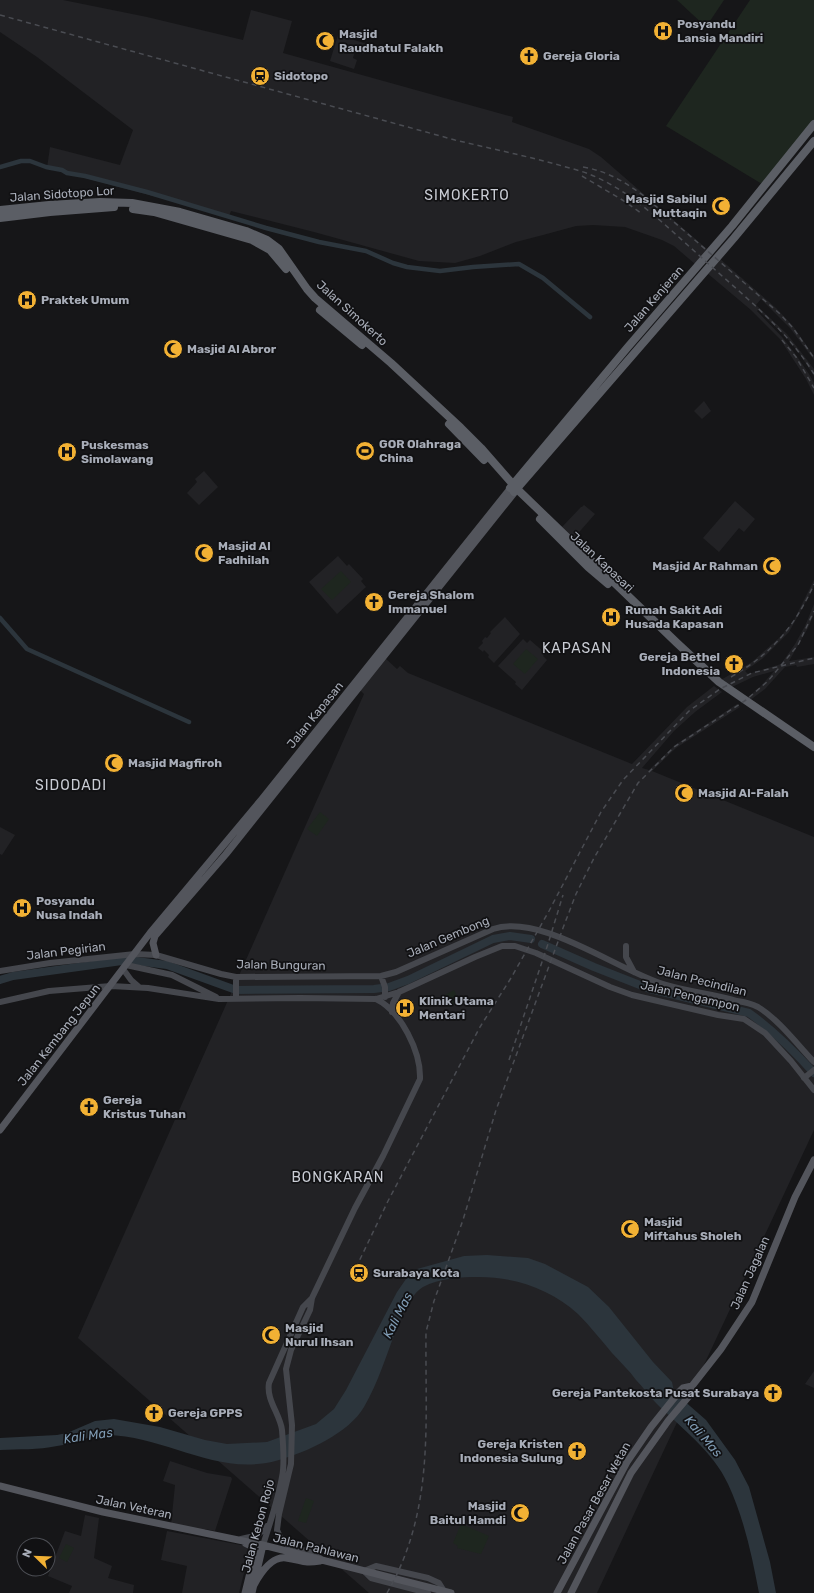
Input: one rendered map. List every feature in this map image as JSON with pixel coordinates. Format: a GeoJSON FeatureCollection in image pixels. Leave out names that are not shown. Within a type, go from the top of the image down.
{"type":"FeatureCollection","features":[{"type":"Feature","properties":{"kind":"highway","name":"Jalan Kenjeran"},"geometry":{"type":"LineString","coordinates":[[513,489],[602,385],[814,124]]}},
{"type":"Feature","properties":{"kind":"highway","name":"Jalan Kenjeran"},"geometry":{"type":"LineString","coordinates":[[513,489],[524,470],[637,348],[734,238],[814,141]]}},
{"type":"Feature","properties":{"kind":"highway","name":"Jalan Sidotopo Lor"},"geometry":{"type":"LineString","coordinates":[[0,210],[100,202],[125,205]]}},
{"type":"Feature","properties":{"kind":"highway","name":"Jalan Sidotopo Lor"},"geometry":{"type":"LineString","coordinates":[[0,218],[125,205]]}},
{"type":"Feature","properties":{"kind":"highway","name":"Jalan Simokerto"},"geometry":{"type":"LineString","coordinates":[[125,205],[153,206],[180,212],[246,231],[267,240],[279,249],[315,298],[391,363],[442,410],[481,448],[502,472],[513,489]]}},
{"type":"Feature","properties":{"kind":"highway","name":"Jalan Simokerto"},"geometry":{"type":"LineString","coordinates":[[125,205],[242,236],[270,250],[281,262],[311,302],[424,400],[513,489]]}},
{"type":"Feature","properties":{"kind":"highway"},"geometry":{"type":"LineString","coordinates":[[502,472],[514,474],[524,470]]}},
{"type":"Feature","properties":{"kind":"highway","name":"Jalan Kapasari"},"geometry":{"type":"LineString","coordinates":[[513,489],[719,682],[814,748]]}},
{"type":"Feature","properties":{"kind":"highway","name":"Jalan Kapasari"},"geometry":{"type":"LineString","coordinates":[[513,489],[588,567],[617,592],[714,684],[814,753]]}},
{"type":"Feature","properties":{"kind":"main road","name":"Jalan Kapasan"},"geometry":{"type":"LineString","coordinates":[[156,955],[153,943],[155,936],[226,854],[513,489]]}},
{"type":"Feature","properties":{"kind":"main road","name":"Jalan Kapasan"},"geometry":{"type":"LineString","coordinates":[[129,962],[176,901],[262,799],[513,489]]}},
{"type":"Feature","properties":{"kind":"main road","name":"Jalan Gembong"},"geometry":{"type":"LineString","coordinates":[[381,976],[396,972],[493,929],[507,926],[523,926],[538,930],[614,962]]}},
{"type":"Feature","properties":{"kind":"main road","name":"Jalan Pengampon"},"geometry":{"type":"LineString","coordinates":[[399,992],[502,946],[515,946],[540,955],[604,984],[650,1000],[744,1019],[765,1033],[806,1076],[814,1090]]}},
{"type":"Feature","properties":{"kind":"main road"},"geometry":{"type":"LineString","coordinates":[[626,946],[626,957],[635,973]]}},
{"type":"Feature","properties":{"kind":"main road","name":"Jalan Bunguran"},"geometry":{"type":"LineString","coordinates":[[129,962],[156,955],[236,979],[381,976]]}},
{"type":"Feature","properties":{"kind":"main road","name":"Jalan Pegirian"},"geometry":{"type":"LineString","coordinates":[[0,971],[50,963],[129,962]]}},
{"type":"Feature","properties":{"kind":"main road","name":"Jalan Kembang Jepun"},"geometry":{"type":"LineString","coordinates":[[0,1130],[129,962]]}},
{"type":"Feature","properties":{"kind":"main road"},"geometry":{"type":"LineString","coordinates":[[139,987],[131,980],[129,962],[172,975],[203,989],[219,999]]}},
{"type":"Feature","properties":{"kind":"main road","name":"Jalan Pecindilan"},"geometry":{"type":"LineString","coordinates":[[614,962],[635,973],[666,985],[756,1006],[769,1015],[814,1062]]}},
{"type":"Feature","properties":{"kind":"main road"},"geometry":{"type":"LineString","coordinates":[[312,1298],[420,1079],[417,1055],[402,1024],[386,1005],[382,997],[384,985],[381,976]]}},
{"type":"Feature","properties":{"kind":"main road"},"geometry":{"type":"LineString","coordinates":[[236,979],[236,996]]}},
{"type":"Feature","properties":{"kind":"main road"},"geometry":{"type":"LineString","coordinates":[[0,1002],[49,991],[111,986],[139,987],[219,999],[236,996],[382,997],[399,992]]}},
{"type":"Feature","properties":{"kind":"main road"},"geometry":{"type":"LineString","coordinates":[[392,1012],[393,1001],[399,992]]}},
{"type":"Feature","properties":{"kind":"main road"},"geometry":{"type":"LineString","coordinates":[[806,1076],[814,1070]]}},
{"type":"Feature","properties":{"kind":"main road","name":"Jalan Jagalan"},"geometry":{"type":"LineString","coordinates":[[688,1397],[692,1386],[721,1349],[752,1302],[795,1197],[814,1160]]}},
{"type":"Feature","properties":{"kind":"main road","name":"Jalan Kebon Rojo"},"geometry":{"type":"LineString","coordinates":[[312,1298],[310,1310],[291,1350],[287,1365],[292,1431],[291,1464],[277,1524],[278,1533],[282,1540],[290,1547],[310,1552],[323,1560]]}},
{"type":"Feature","properties":{"kind":"main road","name":"Jalan Kebon Rojo"},"geometry":{"type":"LineString","coordinates":[[252,1593],[263,1545],[283,1475],[282,1434],[279,1416],[271,1399],[269,1383],[303,1307],[312,1298]]}},
{"type":"Feature","properties":{"kind":"main road","name":"Jalan Pasar Besar Wetan"},"geometry":{"type":"LineString","coordinates":[[556,1593],[612,1488],[644,1436],[681,1390],[692,1386]]}},
{"type":"Feature","properties":{"kind":"main road","name":"Jalan Pasar Besar Wetan"},"geometry":{"type":"LineString","coordinates":[[571,1593],[632,1474],[671,1418],[688,1397]]}},
{"type":"Feature","properties":{"kind":"main road"},"geometry":{"type":"LineString","coordinates":[[644,1436],[650,1436],[654,1442]]}},
{"type":"Feature","properties":{"kind":"main road","name":"Jalan Veteran"},"geometry":{"type":"LineString","coordinates":[[0,1486],[103,1512],[263,1545]]}},
{"type":"Feature","properties":{"kind":"main road"},"geometry":{"type":"LineString","coordinates":[[240,1540],[258,1535],[270,1523]]}},
{"type":"Feature","properties":{"kind":"main road","name":"Jalan Kebon Rojo"},"geometry":{"type":"LineString","coordinates":[[240,1540],[251,1546],[255,1552],[245,1593]]}},
{"type":"Feature","properties":{"kind":"main road","name":"Jalan Pahlawan"},"geometry":{"type":"LineString","coordinates":[[263,1545],[445,1592]]}},
{"type":"Feature","properties":{"kind":"main road"},"geometry":{"type":"LineString","coordinates":[[254,1585],[262,1571],[270,1564],[284,1557],[307,1563],[323,1560]]}},
{"type":"Feature","properties":{"kind":"main road","name":"Jalan Pahlawan"},"geometry":{"type":"LineString","coordinates":[[364,1571],[371,1578],[428,1593]]}},
{"type":"Feature","properties":{"kind":"shaded area"},"geometry":{"type":"Polygon","coordinates":[[[0,0],[63,0],[147,17],[243,40],[251,10],[292,21],[283,53],[513,117],[512,122],[589,149],[601,157],[707,249],[695,264],[674,246],[662,240],[625,227],[593,225],[576,226],[516,242],[480,256],[455,263],[419,261],[231,211],[229,216],[47,168],[50,147],[120,165],[133,130],[37,57],[0,32],[0,0]]]}},
{"type":"Feature","properties":{"kind":"shaded area"},"geometry":{"type":"Polygon","coordinates":[[[677,0],[724,0],[706,27],[677,0]]]}},
{"type":"Feature","properties":{"kind":"shaded area"},"geometry":{"type":"Polygon","coordinates":[[[750,0],[814,0],[814,120],[762,184],[666,126],[750,0]]]}},
{"type":"Feature","properties":{"kind":"shaded area"},"geometry":{"type":"Polygon","coordinates":[[[338,35],[367,44],[364,54],[355,51],[353,58],[357,60],[354,69],[330,61],[338,35]]]}},
{"type":"Feature","properties":{"kind":"shaded area"},"geometry":{"type":"Polygon","coordinates":[[[719,258],[776,308],[793,326],[814,356],[814,360],[790,328],[761,299],[756,305],[787,334],[814,369],[814,376],[799,353],[785,336],[758,310],[757,311],[783,338],[809,374],[814,383],[814,395],[806,379],[780,339],[751,310],[707,273],[719,258]]]}},
{"type":"Feature","properties":{"kind":"shaded area"},"geometry":{"type":"Polygon","coordinates":[[[704,401],[711,411],[702,419],[694,411],[704,401]]]}},
{"type":"Feature","properties":{"kind":"shaded area"},"geometry":{"type":"Polygon","coordinates":[[[204,471],[218,487],[199,505],[187,493],[197,482],[195,479],[204,471]]]}},
{"type":"Feature","properties":{"kind":"shaded area"},"geometry":{"type":"Polygon","coordinates":[[[735,501],[755,519],[744,532],[739,528],[719,552],[703,538],[735,501]]]}},
{"type":"Feature","properties":{"kind":"shaded area"},"geometry":{"type":"Polygon","coordinates":[[[584,505],[595,514],[574,538],[562,527],[584,505]]]}},
{"type":"Feature","properties":{"kind":"shaded area"},"geometry":{"type":"Polygon","coordinates":[[[338,556],[347,566],[349,564],[363,579],[361,581],[366,587],[337,614],[309,582],[338,556]]]}},
{"type":"Feature","properties":{"kind":"shaded area"},"geometry":{"type":"Polygon","coordinates":[[[341,571],[351,582],[332,600],[321,589],[341,571]]]}},
{"type":"Feature","properties":{"kind":"shaded area"},"geometry":{"type":"Polygon","coordinates":[[[814,580],[812,591],[789,632],[762,659],[745,671],[748,674],[781,664],[805,626],[814,604],[814,614],[808,628],[789,661],[814,657],[814,664],[797,667],[796,665],[785,667],[765,689],[749,701],[747,698],[761,686],[774,671],[753,677],[730,688],[719,681],[752,662],[779,638],[793,622],[814,580]]]}},
{"type":"Feature","properties":{"kind":"shaded area"},"geometry":{"type":"Polygon","coordinates":[[[505,617],[520,634],[494,663],[484,650],[483,652],[478,648],[483,643],[482,641],[485,637],[487,638],[491,633],[490,632],[505,617]]]}},
{"type":"Feature","properties":{"kind":"shaded area"},"geometry":{"type":"Polygon","coordinates":[[[523,639],[527,643],[530,640],[545,653],[543,656],[547,660],[522,690],[515,684],[516,682],[498,666],[523,639]]]}},
{"type":"Feature","properties":{"kind":"shaded area"},"geometry":{"type":"Polygon","coordinates":[[[526,649],[538,659],[525,674],[513,664],[526,649]]]}},
{"type":"Feature","properties":{"kind":"shaded area"},"geometry":{"type":"Polygon","coordinates":[[[385,658],[397,669],[400,666],[408,673],[632,764],[687,707],[714,686],[722,692],[695,712],[674,731],[642,768],[649,770],[675,745],[737,704],[740,707],[676,748],[652,771],[814,837],[814,1130],[597,1593],[369,1593],[78,1338],[364,694],[358,688],[385,658]]]}},
{"type":"Feature","properties":{"kind":"shaded area"},"geometry":{"type":"Polygon","coordinates":[[[320,812],[329,819],[317,836],[307,829],[320,812]]]}},
{"type":"Feature","properties":{"kind":"shaded area"},"geometry":{"type":"Polygon","coordinates":[[[0,827],[15,835],[2,855],[0,854],[0,827]]]}},
{"type":"Feature","properties":{"kind":"shaded area"},"geometry":{"type":"Polygon","coordinates":[[[454,990],[460,1002],[448,1007],[443,996],[454,990]]]}},
{"type":"Feature","properties":{"kind":"shaded area"},"geometry":{"type":"Polygon","coordinates":[[[814,1371],[814,1388],[805,1384],[814,1371]]]}},
{"type":"Feature","properties":{"kind":"shaded area"},"geometry":{"type":"Polygon","coordinates":[[[170,1461],[207,1473],[231,1477],[232,1479],[215,1531],[205,1529],[204,1531],[171,1525],[175,1485],[163,1481],[170,1461]]]}},
{"type":"Feature","properties":{"kind":"shaded area"},"geometry":{"type":"Polygon","coordinates":[[[306,1498],[314,1501],[306,1523],[298,1521],[306,1498]]]}},
{"type":"Feature","properties":{"kind":"shaded area"},"geometry":{"type":"Polygon","coordinates":[[[85,1515],[99,1518],[94,1558],[112,1566],[108,1578],[134,1585],[133,1593],[69,1593],[72,1586],[50,1577],[56,1577],[56,1555],[65,1531],[81,1536],[85,1515]]]}},
{"type":"Feature","properties":{"kind":"shaded area"},"geometry":{"type":"Polygon","coordinates":[[[461,1524],[489,1536],[481,1554],[457,1548],[458,1546],[453,1543],[461,1524]]]}},
{"type":"Feature","properties":{"kind":"shaded area"},"geometry":{"type":"Polygon","coordinates":[[[167,1531],[246,1546],[249,1553],[239,1593],[182,1593],[187,1566],[161,1560],[167,1531]]]}},
{"type":"Feature","properties":{"kind":"shaded area"},"geometry":{"type":"Polygon","coordinates":[[[66,1544],[74,1548],[67,1562],[59,1558],[66,1544]]]}},
{"type":"Feature","properties":{"kind":"water","name":"Kali Mas"},"geometry":{"type":"Polygon","coordinates":[[[487,1255],[528,1258],[545,1264],[588,1287],[609,1307],[653,1362],[672,1382],[674,1392],[706,1420],[735,1460],[749,1487],[770,1562],[776,1593],[759,1593],[747,1537],[739,1510],[722,1472],[705,1450],[653,1400],[578,1314],[567,1305],[544,1291],[506,1279],[465,1277],[436,1282],[423,1287],[414,1295],[404,1312],[374,1388],[364,1407],[357,1416],[338,1433],[314,1447],[279,1460],[257,1464],[235,1464],[193,1455],[129,1437],[107,1435],[94,1436],[63,1445],[36,1449],[0,1450],[0,1438],[57,1435],[67,1433],[95,1421],[114,1419],[160,1427],[205,1440],[227,1444],[267,1442],[316,1424],[334,1409],[346,1390],[397,1292],[406,1279],[417,1269],[464,1256],[487,1255]]]}},
{"type":"Feature","properties":{"kind":"waterway"},"geometry":{"type":"LineString","coordinates":[[0,167],[21,161],[30,161],[46,167],[62,170],[67,173],[85,176],[147,192],[266,228],[319,242],[366,251],[393,263],[407,267],[440,271],[519,264],[543,278],[590,317]]}},
{"type":"Feature","properties":{"kind":"waterway"},"geometry":{"type":"LineString","coordinates":[[0,618],[27,649],[189,722]]}},
{"type":"Feature","properties":{"kind":"waterway"},"geometry":{"type":"LineString","coordinates":[[0,980],[13,976],[129,960],[167,965],[236,990],[374,989],[389,987],[408,980],[493,939],[510,936],[531,939]]}},
{"type":"Feature","properties":{"kind":"waterway"},"geometry":{"type":"LineString","coordinates":[[542,944],[594,967],[650,989],[749,1013],[783,1041],[814,1073]]}},
{"type":"Feature","properties":{"kind":"railway"},"geometry":{"type":"LineString","coordinates":[[0,15],[455,140],[543,161],[593,176],[626,194],[665,224],[776,326],[790,341],[814,374]]}},
{"type":"Feature","properties":{"kind":"railway"},"geometry":{"type":"LineString","coordinates":[[583,167],[600,171],[615,178],[644,196],[779,313],[793,328],[814,358]]}},
{"type":"Feature","properties":{"kind":"railway"},"geometry":{"type":"LineString","coordinates":[[582,176],[641,213]]}},
{"type":"Feature","properties":{"kind":"railway"},"geometry":{"type":"LineString","coordinates":[[782,340],[796,357],[814,388]]}},
{"type":"Feature","properties":{"kind":"railway"},"geometry":{"type":"LineString","coordinates":[[731,677],[758,659],[780,638],[799,613],[814,584]]}},
{"type":"Feature","properties":{"kind":"railway"},"geometry":{"type":"LineString","coordinates":[[387,1593],[402,1562],[413,1530],[420,1498],[426,1433],[426,1332],[434,1301],[463,1220],[496,1110],[576,894],[594,858],[638,783],[674,747],[746,700],[768,681],[798,645],[814,611]]}},
{"type":"Feature","properties":{"kind":"railway"},"geometry":{"type":"LineString","coordinates":[[352,1276],[388,1201],[480,1027],[511,978],[549,911],[601,812],[623,780],[689,711],[720,689],[752,673],[814,658]]}},
{"type":"Feature","properties":{"kind":"railway"},"geometry":{"type":"LineString","coordinates":[[509,1060],[563,895]]}},
{"type":"Feature","properties":{"kind":"place","name":"Posyandu Lansia Mandiri"},"geometry":{"type":"Point","coordinates":[663,31]}},
{"type":"Feature","properties":{"kind":"place","name":"Masjid Raudhatul Falakh"},"geometry":{"type":"Point","coordinates":[325,41]}},
{"type":"Feature","properties":{"kind":"place","name":"Gereja Gloria"},"geometry":{"type":"Point","coordinates":[529,56]}},
{"type":"Feature","properties":{"kind":"place","name":"Sidotopo"},"geometry":{"type":"Point","coordinates":[260,76]}},
{"type":"Feature","properties":{"kind":"place","name":"Masjid Sabilul Muttaqin"},"geometry":{"type":"Point","coordinates":[721,206]}},
{"type":"Feature","properties":{"kind":"place","name":"Praktek Umum"},"geometry":{"type":"Point","coordinates":[27,300]}},
{"type":"Feature","properties":{"kind":"place","name":"Masjid Al Abror"},"geometry":{"type":"Point","coordinates":[173,349]}},
{"type":"Feature","properties":{"kind":"place","name":"GOR Olahraga China"},"geometry":{"type":"Point","coordinates":[365,451]}},
{"type":"Feature","properties":{"kind":"place","name":"Puskesmas Simolawang"},"geometry":{"type":"Point","coordinates":[67,452]}},
{"type":"Feature","properties":{"kind":"place","name":"Masjid Al Fadhilah"},"geometry":{"type":"Point","coordinates":[204,553]}},
{"type":"Feature","properties":{"kind":"place","name":"Masjid Ar Rahman"},"geometry":{"type":"Point","coordinates":[772,566]}},
{"type":"Feature","properties":{"kind":"place","name":"Gereja Shalom Immanuel"},"geometry":{"type":"Point","coordinates":[374,602]}},
{"type":"Feature","properties":{"kind":"place","name":"Rumah Sakit Adi Husada Kapasan"},"geometry":{"type":"Point","coordinates":[611,617]}},
{"type":"Feature","properties":{"kind":"place","name":"Gereja Bethel Indonesia"},"geometry":{"type":"Point","coordinates":[734,664]}},
{"type":"Feature","properties":{"kind":"place","name":"Masjid Magfiroh"},"geometry":{"type":"Point","coordinates":[114,763]}},
{"type":"Feature","properties":{"kind":"place","name":"Masjid Al-Falah"},"geometry":{"type":"Point","coordinates":[684,793]}},
{"type":"Feature","properties":{"kind":"place","name":"Posyandu Nusa Indah"},"geometry":{"type":"Point","coordinates":[22,908]}},
{"type":"Feature","properties":{"kind":"place","name":"Klinik Utama Mentari"},"geometry":{"type":"Point","coordinates":[405,1008]}},
{"type":"Feature","properties":{"kind":"place","name":"Gereja Kristus Tuhan"},"geometry":{"type":"Point","coordinates":[89,1107]}},
{"type":"Feature","properties":{"kind":"place","name":"Masjid Miftahus Sholeh"},"geometry":{"type":"Point","coordinates":[630,1229]}},
{"type":"Feature","properties":{"kind":"place","name":"Surabaya Kota"},"geometry":{"type":"Point","coordinates":[359,1273]}},
{"type":"Feature","properties":{"kind":"place","name":"Masjid Nurul Ihsan"},"geometry":{"type":"Point","coordinates":[271,1335]}},
{"type":"Feature","properties":{"kind":"place","name":"Gereja Pantekosta Pusat Surabaya"},"geometry":{"type":"Point","coordinates":[773,1393]}},
{"type":"Feature","properties":{"kind":"place","name":"Gereja GPPS"},"geometry":{"type":"Point","coordinates":[154,1413]}},
{"type":"Feature","properties":{"kind":"place","name":"Gereja Kristen Indonesia Sulung"},"geometry":{"type":"Point","coordinates":[577,1451]}},
{"type":"Feature","properties":{"kind":"place","name":"Masjid Baitul Hamdi"},"geometry":{"type":"Point","coordinates":[520,1513]}},
{"type":"Feature","properties":{"kind":"district","name":"SIMOKERTO"},"geometry":{"type":"Point","coordinates":[467,195]}},
{"type":"Feature","properties":{"kind":"district","name":"KAPASAN"},"geometry":{"type":"Point","coordinates":[577,648]}},
{"type":"Feature","properties":{"kind":"district","name":"SIDODADI"},"geometry":{"type":"Point","coordinates":[71,785]}},
{"type":"Feature","properties":{"kind":"district","name":"BONGKARAN"},"geometry":{"type":"Point","coordinates":[338,1177]}}]}
